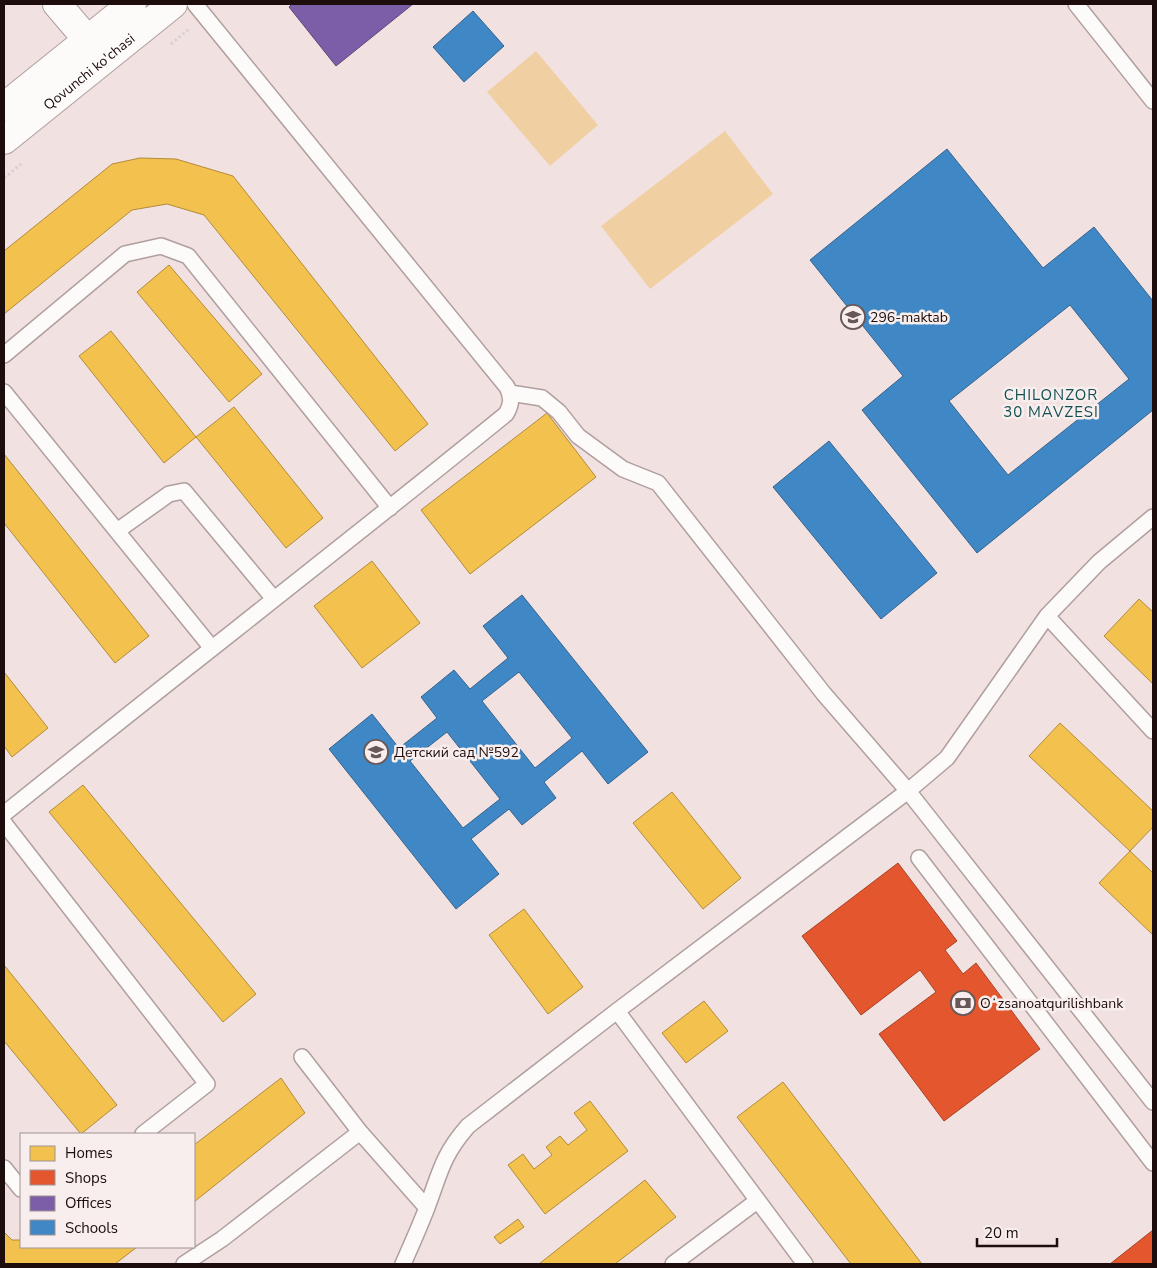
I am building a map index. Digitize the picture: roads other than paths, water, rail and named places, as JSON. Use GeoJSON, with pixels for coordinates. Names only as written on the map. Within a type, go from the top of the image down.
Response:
{"type":"FeatureCollection","features":[{"type":"Feature","properties":{"kind":"street"},"geometry":{"type":"LineString","coordinates":[[57,4],[96,50]]}},
{"type":"Feature","properties":{"kind":"street","name":"Qovunchi ko'chasi"},"geometry":{"type":"LineString","coordinates":[[4,140],[96,50],[132,4]]}},
{"type":"Feature","properties":{"kind":"street","name":"Qovunchi ko'chasi"},"geometry":{"type":"LineString","coordinates":[[4,107],[173,4]]}},
{"type":"Feature","properties":{"kind":"lane"},"geometry":{"type":"LineString","coordinates":[[4,814],[506,414],[511,400],[510,393],[195,4]]}},
{"type":"Feature","properties":{"kind":"lane"},"geometry":{"type":"LineString","coordinates":[[1076,4],[1153,101]]}},
{"type":"Feature","properties":{"kind":"lane"},"geometry":{"type":"LineString","coordinates":[[4,355],[125,254],[161,246],[188,256],[390,508]]}},
{"type":"Feature","properties":{"kind":"lane"},"geometry":{"type":"LineString","coordinates":[[4,392],[211,648]]}},
{"type":"Feature","properties":{"kind":"lane"},"geometry":{"type":"LineString","coordinates":[[510,393],[542,398],[559,412],[578,436],[623,470],[658,483],[824,694],[908,791],[1153,1102]]}},
{"type":"Feature","properties":{"kind":"lane"},"geometry":{"type":"LineString","coordinates":[[117,531],[160,499],[169,494],[184,491],[274,599]]}},
{"type":"Feature","properties":{"kind":"lane"},"geometry":{"type":"LineString","coordinates":[[403,1264],[427,1208],[440,1167],[452,1144],[468,1126],[616,1011],[908,791],[947,758],[1047,616],[1099,562],[1153,516]]}},
{"type":"Feature","properties":{"kind":"lane"},"geometry":{"type":"LineString","coordinates":[[1047,616],[1153,731]]}},
{"type":"Feature","properties":{"kind":"lane"},"geometry":{"type":"LineString","coordinates":[[4,823],[207,1084],[144,1133]]}},
{"type":"Feature","properties":{"kind":"lane"},"geometry":{"type":"LineString","coordinates":[[919,858],[1153,1163]]}},
{"type":"Feature","properties":{"kind":"lane"},"geometry":{"type":"LineString","coordinates":[[616,1011],[805,1264]]}},
{"type":"Feature","properties":{"kind":"lane"},"geometry":{"type":"LineString","coordinates":[[302,1057],[360,1132],[427,1208]]}},
{"type":"Feature","properties":{"kind":"lane"},"geometry":{"type":"LineString","coordinates":[[184,1264],[222,1239],[360,1132]]}},
{"type":"Feature","properties":{"kind":"lane"},"geometry":{"type":"LineString","coordinates":[[4,1168],[20,1188]]}},
{"type":"Feature","properties":{"kind":"lane"},"geometry":{"type":"LineString","coordinates":[[673,1264],[757,1201]]}},
{"type":"Feature","properties":{"kind":"place","name":"296-maktab"},"geometry":{"type":"Point","coordinates":[853,317]}},
{"type":"Feature","properties":{"kind":"place","name":"Детcкий сад №592"},"geometry":{"type":"Point","coordinates":[376,752]}},
{"type":"Feature","properties":{"kind":"place","name":"Oʻzsanoatqurilishbank"},"geometry":{"type":"Point","coordinates":[963,1003]}},
{"type":"Feature","properties":{"kind":"district","name":"CHILONZOR 30 MAVZESI"},"geometry":{"type":"Point","coordinates":[1051,404]}}]}
